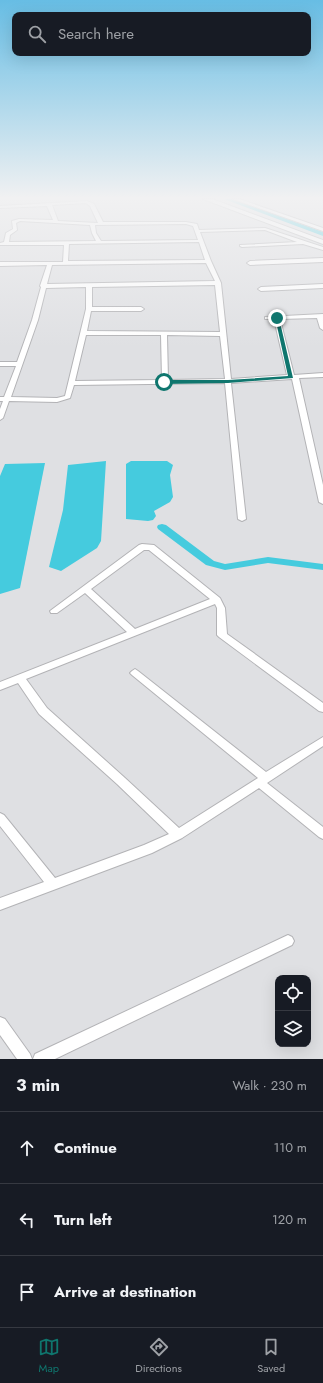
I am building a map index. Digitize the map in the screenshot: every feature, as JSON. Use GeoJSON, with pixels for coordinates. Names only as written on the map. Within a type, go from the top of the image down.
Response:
{"type":"FeatureCollection","features":[{"type":"Feature","properties":{"kind":"street"},"geometry":{"type":"LineString","coordinates":[[65,263],[66,248]]}},
{"type":"Feature","properties":{"kind":"street"},"geometry":{"type":"LineString","coordinates":[[204,248],[218,283],[242,519]]}},
{"type":"Feature","properties":{"kind":"street"},"geometry":{"type":"LineString","coordinates":[[250,263],[323,260]]}},
{"type":"Feature","properties":{"kind":"street"},"geometry":{"type":"LineString","coordinates":[[0,264],[208,261]]}},
{"type":"Feature","properties":{"kind":"street"},"geometry":{"type":"LineString","coordinates":[[0,418],[3,400],[19,364],[35,320],[50,264]]}},
{"type":"Feature","properties":{"kind":"street"},"geometry":{"type":"LineString","coordinates":[[43,286],[218,283]]}},
{"type":"Feature","properties":{"kind":"street"},"geometry":{"type":"LineString","coordinates":[[3,400],[61,400],[68,397],[89,309],[89,286]]}},
{"type":"Feature","properties":{"kind":"street"},"geometry":{"type":"LineString","coordinates":[[261,289],[323,286]]}},
{"type":"Feature","properties":{"kind":"street"},"geometry":{"type":"LineString","coordinates":[[89,309],[141,309]]}},
{"type":"Feature","properties":{"kind":"street"},"geometry":{"type":"LineString","coordinates":[[267,318],[321,316],[323,328]]}},
{"type":"Feature","properties":{"kind":"street"},"geometry":{"type":"LineString","coordinates":[[277,318],[293,377],[323,502]]}},
{"type":"Feature","properties":{"kind":"street"},"geometry":{"type":"LineString","coordinates":[[83,333],[223,334]]}},
{"type":"Feature","properties":{"kind":"street"},"geometry":{"type":"LineString","coordinates":[[164,334],[164,382]]}},
{"type":"Feature","properties":{"kind":"street"},"geometry":{"type":"LineString","coordinates":[[0,364],[19,364]]}},
{"type":"Feature","properties":{"kind":"street"},"geometry":{"type":"LineString","coordinates":[[72,383],[228,381],[323,376]]}},
{"type":"Feature","properties":{"kind":"street"},"geometry":{"type":"LineString","coordinates":[[54,611],[142,547],[151,547],[217,600],[221,608],[222,635],[323,708]]}},
{"type":"Feature","properties":{"kind":"street"},"geometry":{"type":"LineString","coordinates":[[86,589],[134,633]]}},
{"type":"Feature","properties":{"kind":"street"},"geometry":{"type":"LineString","coordinates":[[0,686],[217,600]]}},
{"type":"Feature","properties":{"kind":"street"},"geometry":{"type":"LineString","coordinates":[[135,673],[263,780],[323,834]]}},
{"type":"Feature","properties":{"kind":"street"},"geometry":{"type":"LineString","coordinates":[[20,678],[43,711],[121,781],[178,835]]}},
{"type":"Feature","properties":{"kind":"street"},"geometry":{"type":"LineString","coordinates":[[0,904],[148,849],[178,835],[323,741]]}},
{"type":"Feature","properties":{"kind":"street"},"geometry":{"type":"LineString","coordinates":[[0,818],[53,885]]}},
{"type":"Feature","properties":{"kind":"street"},"geometry":{"type":"LineString","coordinates":[[40,1059],[288,941]]}},
{"type":"Feature","properties":{"kind":"street"},"geometry":{"type":"LineString","coordinates":[[0,1024],[25,1059]]}},
{"type":"Feature","properties":{"kind":"water"},"geometry":{"type":"Polygon","coordinates":[[[106,461],[101,541],[97,548],[61,571],[49,567],[63,510],[68,465],[106,461]]]}},
{"type":"Feature","properties":{"kind":"water"},"geometry":{"type":"Polygon","coordinates":[[[131,461],[167,461],[173,465],[170,475],[173,497],[170,502],[154,511],[156,516],[153,520],[126,519],[126,464],[131,461]]]}},
{"type":"Feature","properties":{"kind":"water"},"geometry":{"type":"Polygon","coordinates":[[[45,463],[20,588],[0,594],[0,476],[5,464],[45,463]]]}},
{"type":"Feature","properties":{"kind":"waterway"},"geometry":{"type":"LineString","coordinates":[[162,527],[210,563],[225,567],[268,560],[323,567]]}},
{"type":"Feature","properties":{"kind":"route"},"geometry":{"type":"LineString","coordinates":[[164,382],[228,381],[291,377],[277,318]]}}]}
